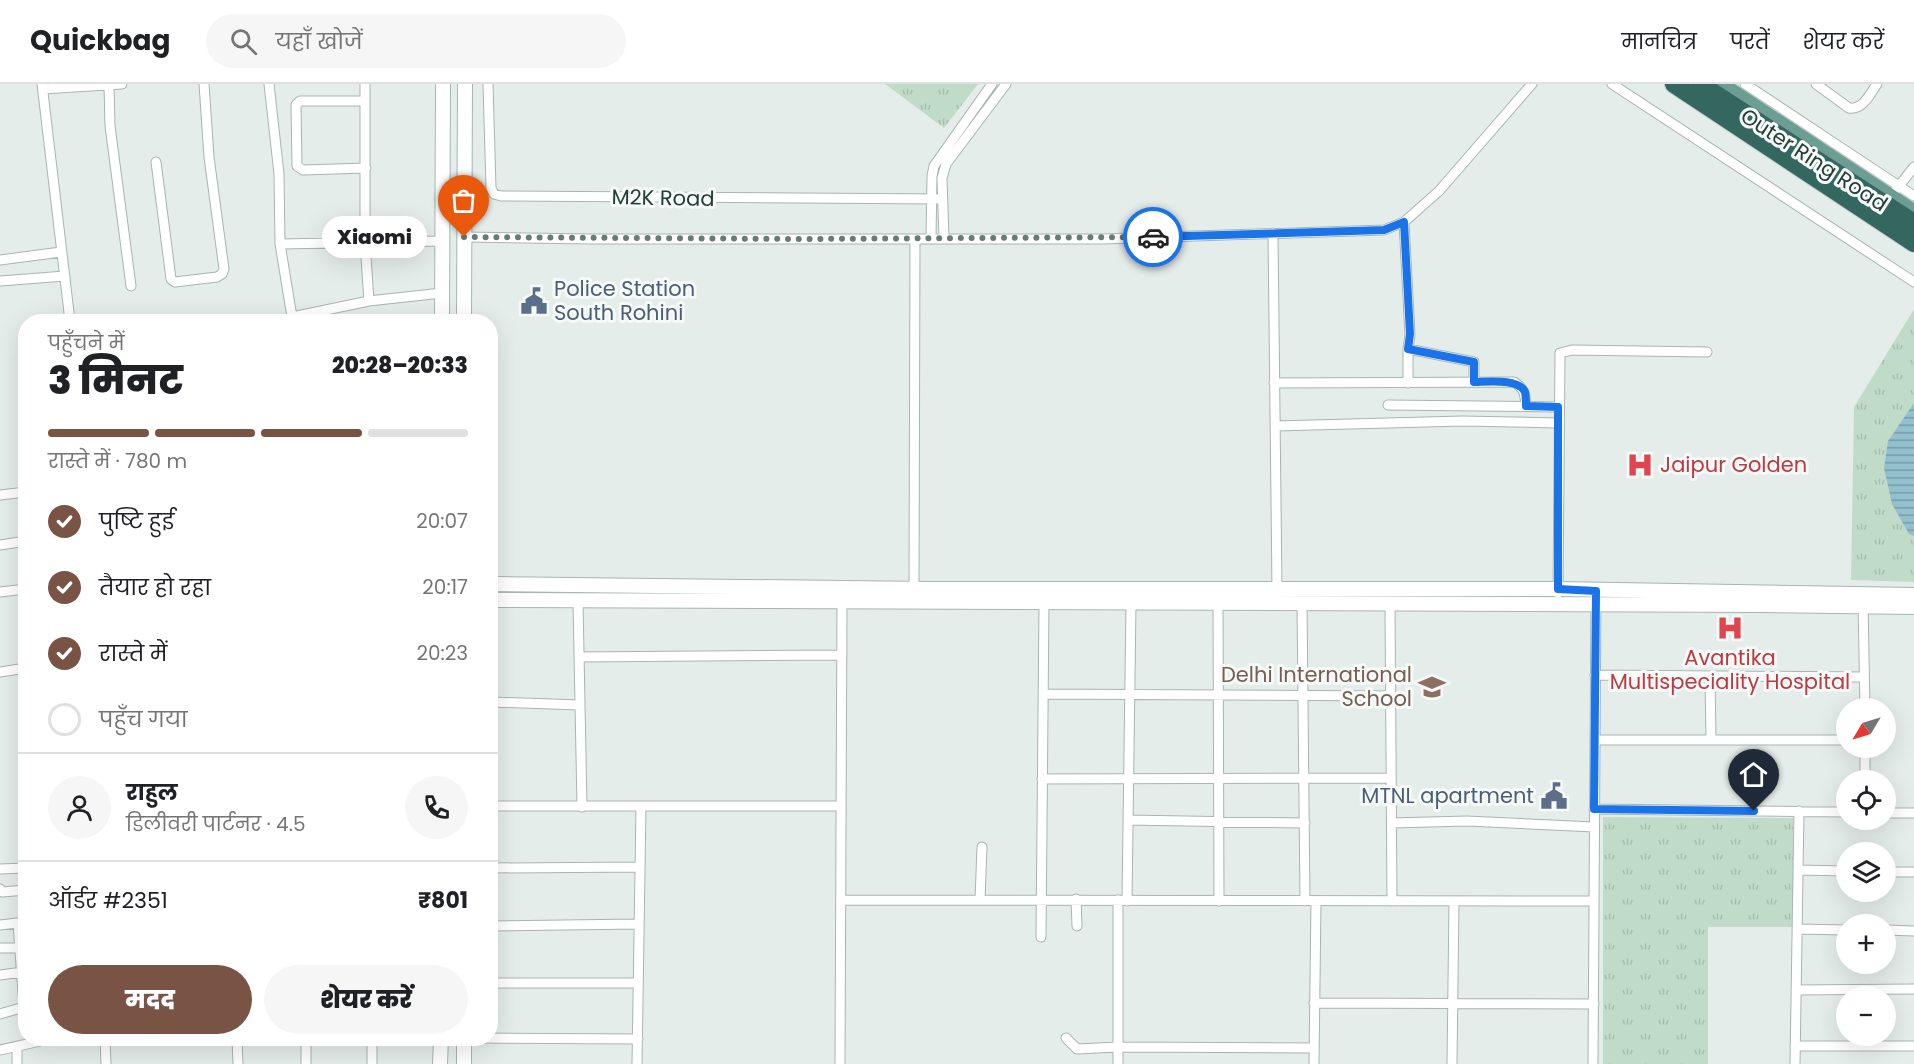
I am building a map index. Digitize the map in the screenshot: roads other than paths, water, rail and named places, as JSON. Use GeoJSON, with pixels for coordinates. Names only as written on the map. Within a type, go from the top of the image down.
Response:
{"type":"FeatureCollection","features":[{"type":"Feature","properties":{"kind":"highway"},"geometry":{"type":"LineString","coordinates":[[1674,84],[1914,243]]}},
{"type":"Feature","properties":{"kind":"highway"},"geometry":{"type":"LineString","coordinates":[[1700,84],[1914,223]]}},
{"type":"Feature","properties":{"kind":"main road","name":"Outer Ring Road"},"geometry":{"type":"LineString","coordinates":[[1661,84],[1914,250]]}},
{"type":"Feature","properties":{"kind":"main road","name":"Outer Ring Road"},"geometry":{"type":"LineString","coordinates":[[1721,84],[1895,192],[1914,212]]}},
{"type":"Feature","properties":{"kind":"street"},"geometry":{"type":"LineString","coordinates":[[69,314],[42,87],[122,84]]}},
{"type":"Feature","properties":{"kind":"street"},"geometry":{"type":"LineString","coordinates":[[156,162],[171,279],[175,282],[217,277],[224,269],[209,157],[204,84]]}},
{"type":"Feature","properties":{"kind":"street"},"geometry":{"type":"LineString","coordinates":[[269,84],[279,174],[280,244],[289,314]]}},
{"type":"Feature","properties":{"kind":"street"},"geometry":{"type":"LineString","coordinates":[[365,84],[365,243],[369,300]]}},
{"type":"Feature","properties":{"kind":"street"},"geometry":{"type":"LineString","coordinates":[[442,314],[443,84]]}},
{"type":"Feature","properties":{"kind":"street"},"geometry":{"type":"LineString","coordinates":[[464,314],[465,84]]}},
{"type":"Feature","properties":{"kind":"street","name":"M2K Road"},"geometry":{"type":"LineString","coordinates":[[488,84],[491,188],[494,194],[501,196],[937,199]]}},
{"type":"Feature","properties":{"kind":"street"},"geometry":{"type":"LineString","coordinates":[[944,239],[932,176],[938,159],[992,84]]}},
{"type":"Feature","properties":{"kind":"street"},"geometry":{"type":"LineString","coordinates":[[931,239],[937,199],[946,164],[1006,84]]}},
{"type":"Feature","properties":{"kind":"street"},"geometry":{"type":"LineString","coordinates":[[464,237],[1102,239],[1384,230],[1404,222],[1439,191],[1532,84]]}},
{"type":"Feature","properties":{"kind":"street"},"geometry":{"type":"LineString","coordinates":[[1612,84],[1914,282]]}},
{"type":"Feature","properties":{"kind":"street"},"geometry":{"type":"LineString","coordinates":[[1744,84],[1895,192],[1914,196]]}},
{"type":"Feature","properties":{"kind":"street"},"geometry":{"type":"LineString","coordinates":[[1816,84],[1849,108],[1854,109],[1860,106],[1877,84]]}},
{"type":"Feature","properties":{"kind":"street"},"geometry":{"type":"LineString","coordinates":[[109,85],[110,126],[131,286]]}},
{"type":"Feature","properties":{"kind":"street"},"geometry":{"type":"LineString","coordinates":[[365,101],[300,101],[296,105],[297,166],[303,170],[366,168]]}},
{"type":"Feature","properties":{"kind":"street"},"geometry":{"type":"LineString","coordinates":[[1895,192],[1914,167]]}},
{"type":"Feature","properties":{"kind":"street"},"geometry":{"type":"LineString","coordinates":[[1404,222],[1410,334],[1407,382]]}},
{"type":"Feature","properties":{"kind":"street"},"geometry":{"type":"LineString","coordinates":[[1273,233],[1277,590]]}},
{"type":"Feature","properties":{"kind":"street"},"geometry":{"type":"LineString","coordinates":[[914,589],[915,239]]}},
{"type":"Feature","properties":{"kind":"street"},"geometry":{"type":"LineString","coordinates":[[280,244],[442,241]]}},
{"type":"Feature","properties":{"kind":"street"},"geometry":{"type":"LineString","coordinates":[[0,260],[61,252]]}},
{"type":"Feature","properties":{"kind":"street"},"geometry":{"type":"LineString","coordinates":[[0,281],[65,276]]}},
{"type":"Feature","properties":{"kind":"street"},"geometry":{"type":"LineString","coordinates":[[310,314],[369,300],[442,293]]}},
{"type":"Feature","properties":{"kind":"street"},"geometry":{"type":"LineString","coordinates":[[326,310],[327,314]]}},
{"type":"Feature","properties":{"kind":"street"},"geometry":{"type":"LineString","coordinates":[[1408,349],[1474,362],[1474,382]]}},
{"type":"Feature","properties":{"kind":"street"},"geometry":{"type":"LineString","coordinates":[[1558,604],[1559,356],[1563,351],[1707,352]]}},
{"type":"Feature","properties":{"kind":"street"},"geometry":{"type":"LineString","coordinates":[[1274,383],[1514,382],[1525,392],[1526,406]]}},
{"type":"Feature","properties":{"kind":"street"},"geometry":{"type":"LineString","coordinates":[[1388,405],[1558,407]]}},
{"type":"Feature","properties":{"kind":"street"},"geometry":{"type":"LineString","coordinates":[[1275,426],[1463,421],[1558,423]]}},
{"type":"Feature","properties":{"kind":"street"},"geometry":{"type":"LineString","coordinates":[[0,495],[18,493]]}},
{"type":"Feature","properties":{"kind":"street"},"geometry":{"type":"LineString","coordinates":[[0,545],[18,542]]}},
{"type":"Feature","properties":{"kind":"street"},"geometry":{"type":"LineString","coordinates":[[498,584],[1044,603],[1131,604],[1277,590],[1558,589],[1596,598]]}},
{"type":"Feature","properties":{"kind":"street"},"geometry":{"type":"LineString","coordinates":[[498,600],[578,601],[842,595],[914,589],[1218,596],[1302,603],[1558,604],[1596,598],[1863,600],[1914,595]]}},
{"type":"Feature","properties":{"kind":"street"},"geometry":{"type":"LineString","coordinates":[[0,592],[18,590]]}},
{"type":"Feature","properties":{"kind":"street"},"geometry":{"type":"LineString","coordinates":[[840,1064],[842,595]]}},
{"type":"Feature","properties":{"kind":"street"},"geometry":{"type":"LineString","coordinates":[[1218,596],[1219,901]]}},
{"type":"Feature","properties":{"kind":"street"},"geometry":{"type":"LineString","coordinates":[[1593,1064],[1596,598]]}},
{"type":"Feature","properties":{"kind":"street"},"geometry":{"type":"LineString","coordinates":[[1863,600],[1914,607]]}},
{"type":"Feature","properties":{"kind":"street"},"geometry":{"type":"LineString","coordinates":[[1863,600],[1865,698]]}},
{"type":"Feature","properties":{"kind":"street"},"geometry":{"type":"LineString","coordinates":[[578,601],[582,807]]}},
{"type":"Feature","properties":{"kind":"street"},"geometry":{"type":"LineString","coordinates":[[1041,937],[1044,603]]}},
{"type":"Feature","properties":{"kind":"street"},"geometry":{"type":"LineString","coordinates":[[1302,603],[1305,823],[1314,1003],[1314,1064]]}},
{"type":"Feature","properties":{"kind":"street"},"geometry":{"type":"LineString","coordinates":[[1390,603],[1392,901]]}},
{"type":"Feature","properties":{"kind":"street"},"geometry":{"type":"LineString","coordinates":[[1118,1064],[1128,820],[1131,604]]}},
{"type":"Feature","properties":{"kind":"street"},"geometry":{"type":"LineString","coordinates":[[579,657],[842,655]]}},
{"type":"Feature","properties":{"kind":"street"},"geometry":{"type":"LineString","coordinates":[[0,672],[18,669]]}},
{"type":"Feature","properties":{"kind":"street"},"geometry":{"type":"LineString","coordinates":[[1595,675],[1864,677]]}},
{"type":"Feature","properties":{"kind":"street"},"geometry":{"type":"LineString","coordinates":[[1710,676],[1711,740]]}},
{"type":"Feature","properties":{"kind":"street"},"geometry":{"type":"LineString","coordinates":[[1043,694],[1391,696]]}},
{"type":"Feature","properties":{"kind":"street"},"geometry":{"type":"LineString","coordinates":[[498,702],[580,705]]}},
{"type":"Feature","properties":{"kind":"street"},"geometry":{"type":"LineString","coordinates":[[1595,740],[1836,740]]}},
{"type":"Feature","properties":{"kind":"street"},"geometry":{"type":"LineString","coordinates":[[1042,779],[1391,778]]}},
{"type":"Feature","properties":{"kind":"street"},"geometry":{"type":"LineString","coordinates":[[498,806],[841,806]]}},
{"type":"Feature","properties":{"kind":"street"},"geometry":{"type":"LineString","coordinates":[[637,1064],[641,806]]}},
{"type":"Feature","properties":{"kind":"street"},"geometry":{"type":"LineString","coordinates":[[1594,809],[1836,812]]}},
{"type":"Feature","properties":{"kind":"street"},"geometry":{"type":"LineString","coordinates":[[1795,1064],[1799,812]]}},
{"type":"Feature","properties":{"kind":"street"},"geometry":{"type":"LineString","coordinates":[[1896,813],[1914,813]]}},
{"type":"Feature","properties":{"kind":"street"},"geometry":{"type":"LineString","coordinates":[[1128,820],[1305,823]]}},
{"type":"Feature","properties":{"kind":"street"},"geometry":{"type":"LineString","coordinates":[[1392,823],[1467,821],[1594,827]]}},
{"type":"Feature","properties":{"kind":"street"},"geometry":{"type":"LineString","coordinates":[[980,900],[982,847]]}},
{"type":"Feature","properties":{"kind":"street"},"geometry":{"type":"LineString","coordinates":[[498,868],[640,867]]}},
{"type":"Feature","properties":{"kind":"street"},"geometry":{"type":"LineString","coordinates":[[0,869],[18,868]]}},
{"type":"Feature","properties":{"kind":"street"},"geometry":{"type":"LineString","coordinates":[[1798,870],[1836,871]]}},
{"type":"Feature","properties":{"kind":"street"},"geometry":{"type":"LineString","coordinates":[[1896,872],[1914,872]]}},
{"type":"Feature","properties":{"kind":"street"},"geometry":{"type":"LineString","coordinates":[[0,889],[2,892],[18,891]]}},
{"type":"Feature","properties":{"kind":"street"},"geometry":{"type":"LineString","coordinates":[[1076,899],[1077,926]]}},
{"type":"Feature","properties":{"kind":"street"},"geometry":{"type":"LineString","coordinates":[[841,900],[1594,901]]}},
{"type":"Feature","properties":{"kind":"street"},"geometry":{"type":"LineString","coordinates":[[1452,1064],[1454,901]]}},
{"type":"Feature","properties":{"kind":"street"},"geometry":{"type":"LineString","coordinates":[[0,925],[18,923]]}},
{"type":"Feature","properties":{"kind":"street"},"geometry":{"type":"LineString","coordinates":[[498,926],[639,924]]}},
{"type":"Feature","properties":{"kind":"street"},"geometry":{"type":"LineString","coordinates":[[1797,929],[1836,930]]}},
{"type":"Feature","properties":{"kind":"street"},"geometry":{"type":"LineString","coordinates":[[1896,930],[1914,931]]}},
{"type":"Feature","properties":{"kind":"street"},"geometry":{"type":"LineString","coordinates":[[0,948],[18,948]]}},
{"type":"Feature","properties":{"kind":"street"},"geometry":{"type":"LineString","coordinates":[[0,975],[18,973]]}},
{"type":"Feature","properties":{"kind":"street"},"geometry":{"type":"LineString","coordinates":[[498,983],[638,983]]}},
{"type":"Feature","properties":{"kind":"street"},"geometry":{"type":"LineString","coordinates":[[1796,990],[1914,989]]}},
{"type":"Feature","properties":{"kind":"street"},"geometry":{"type":"LineString","coordinates":[[1314,1003],[1594,1004]]}},
{"type":"Feature","properties":{"kind":"street"},"geometry":{"type":"LineString","coordinates":[[0,1014],[18,1009]]}},
{"type":"Feature","properties":{"kind":"street"},"geometry":{"type":"LineString","coordinates":[[498,1038],[638,1039]]}},
{"type":"Feature","properties":{"kind":"street"},"geometry":{"type":"LineString","coordinates":[[1066,1038],[1077,1049],[1118,1047],[1314,1048]]}},
{"type":"Feature","properties":{"kind":"street"},"geometry":{"type":"LineString","coordinates":[[0,1050],[21,1046]]}},
{"type":"Feature","properties":{"kind":"street"},"geometry":{"type":"LineString","coordinates":[[105,1046],[106,1064]]}},
{"type":"Feature","properties":{"kind":"street"},"geometry":{"type":"LineString","coordinates":[[237,1046],[238,1064]]}},
{"type":"Feature","properties":{"kind":"street"},"geometry":{"type":"LineString","coordinates":[[306,1046],[306,1064]]}},
{"type":"Feature","properties":{"kind":"street"},"geometry":{"type":"LineString","coordinates":[[372,1046],[372,1064]]}},
{"type":"Feature","properties":{"kind":"street"},"geometry":{"type":"LineString","coordinates":[[440,1064],[441,1046]]}},
{"type":"Feature","properties":{"kind":"street"},"geometry":{"type":"LineString","coordinates":[[464,1046],[464,1064]]}},
{"type":"Feature","properties":{"kind":"street"},"geometry":{"type":"LineString","coordinates":[[1795,1046],[1914,1046]]}},
{"type":"Feature","properties":{"kind":"street"},"geometry":{"type":"LineString","coordinates":[[17,1047],[17,1064]]}},
{"type":"Feature","properties":{"kind":"water"},"geometry":{"type":"Polygon","coordinates":[[[1914,403],[1914,536],[1909,534],[1892,504],[1884,468],[1888,441],[1914,403]]]}},
{"type":"Feature","properties":{"kind":"place","name":"Xiaomi"},"geometry":{"type":"Point","coordinates":[464,237]}},
{"type":"Feature","properties":{"kind":"place","name":"Police Station South Rohini"},"geometry":{"type":"Point","coordinates":[534,301]}},
{"type":"Feature","properties":{"kind":"place","name":"Jaipur Golden"},"geometry":{"type":"Point","coordinates":[1640,465]}},
{"type":"Feature","properties":{"kind":"place","name":"Avantika Multispeciality Hospital"},"geometry":{"type":"Point","coordinates":[1730,628]}},
{"type":"Feature","properties":{"kind":"place","name":"Delhi International School"},"geometry":{"type":"Point","coordinates":[1432,687]}},
{"type":"Feature","properties":{"kind":"place","name":"MTNL apartment"},"geometry":{"type":"Point","coordinates":[1554,796]}}]}
